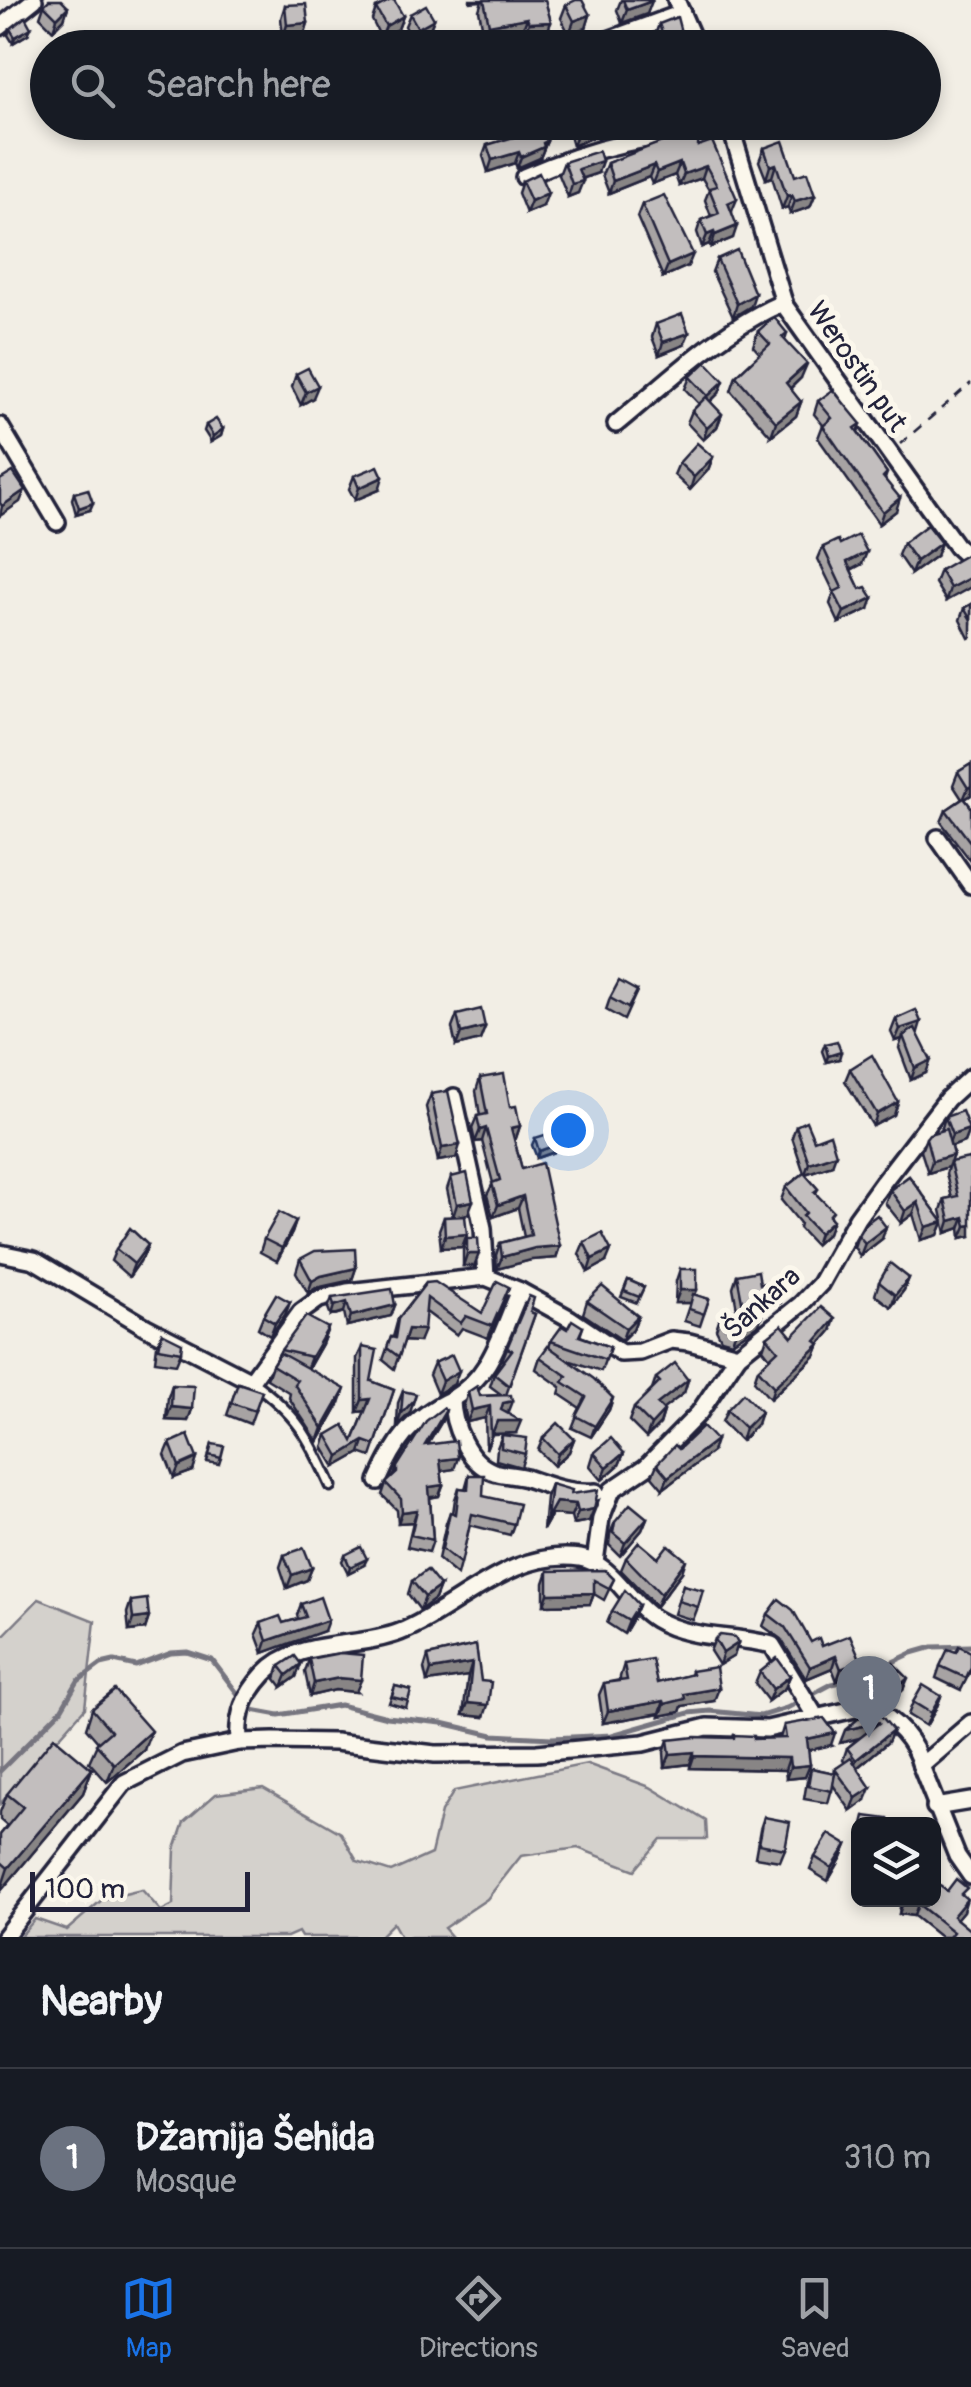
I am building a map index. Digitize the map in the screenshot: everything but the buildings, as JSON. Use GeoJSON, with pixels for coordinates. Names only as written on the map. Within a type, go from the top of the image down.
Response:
{"type":"FeatureCollection","features":[{"type":"Feature","properties":{"kind":"street"},"geometry":{"type":"LineString","coordinates":[[0,27],[34,0]]}},
{"type":"Feature","properties":{"kind":"street"},"geometry":{"type":"LineString","coordinates":[[627,30],[679,6],[689,30]]}},
{"type":"Feature","properties":{"kind":"street"},"geometry":{"type":"LineString","coordinates":[[524,177],[573,155],[627,140]]}},
{"type":"Feature","properties":{"kind":"street","name":"Werostin put"},"geometry":{"type":"LineString","coordinates":[[734,140],[784,302],[889,453],[958,548],[971,560]]}},
{"type":"Feature","properties":{"kind":"street"},"geometry":{"type":"LineString","coordinates":[[616,424],[724,333],[784,302]]}},
{"type":"Feature","properties":{"kind":"street"},"geometry":{"type":"LineString","coordinates":[[0,426],[57,522]]}},
{"type":"Feature","properties":{"kind":"street"},"geometry":{"type":"LineString","coordinates":[[938,838],[971,885]]}},
{"type":"Feature","properties":{"kind":"street","name":"Šankara"},"geometry":{"type":"LineString","coordinates":[[612,1490],[646,1467],[699,1413],[738,1355],[802,1304],[820,1284],[857,1218],[883,1182],[948,1099],[971,1077]]}},
{"type":"Feature","properties":{"kind":"street"},"geometry":{"type":"LineString","coordinates":[[454,1098],[483,1228],[486,1278]]}},
{"type":"Feature","properties":{"kind":"street"},"geometry":{"type":"LineString","coordinates":[[0,1254],[34,1260],[146,1327],[250,1381],[301,1312],[319,1298],[486,1278],[520,1291],[569,1318],[622,1354],[640,1352],[671,1340],[738,1355]]}},
{"type":"Feature","properties":{"kind":"street"},"geometry":{"type":"LineString","coordinates":[[378,1482],[398,1439],[436,1407],[472,1387],[489,1364],[520,1291]]}},
{"type":"Feature","properties":{"kind":"street"},"geometry":{"type":"LineString","coordinates":[[452,1399],[452,1420],[483,1466],[563,1490],[612,1490],[601,1518],[595,1562]]}},
{"type":"Feature","properties":{"kind":"street"},"geometry":{"type":"LineString","coordinates":[[240,1742],[239,1710],[265,1672],[295,1654],[398,1632],[492,1579],[560,1557],[595,1562],[652,1618],[683,1632],[745,1638],[772,1646],[817,1719]]}},
{"type":"Feature","properties":{"kind":"street"},"geometry":{"type":"LineString","coordinates":[[4,1937],[124,1782],[182,1754],[240,1742],[336,1742],[435,1754],[537,1753],[643,1743],[707,1727],[767,1729],[868,1706],[900,1728],[914,1747],[957,1856],[971,1876]]}},
{"type":"Feature","properties":{"kind":"street"},"geometry":{"type":"LineString","coordinates":[[920,1766],[971,1723]]}},
{"type":"Feature","properties":{"kind":"street"},"geometry":{"type":"LineString","coordinates":[[935,1806],[971,1802]]}},
{"type":"Feature","properties":{"kind":"lane"},"geometry":{"type":"LineString","coordinates":[[250,1381],[296,1418],[331,1486]]}},
{"type":"Feature","properties":{"kind":"path"},"geometry":{"type":"LineString","coordinates":[[889,453],[971,383]]}},
{"type":"Feature","properties":{"kind":"shaded area"},"geometry":{"type":"Polygon","coordinates":[[[39,1599],[95,1621],[85,1708],[0,1804],[0,1639],[39,1599]]]}},
{"type":"Feature","properties":{"kind":"shaded area"},"geometry":{"type":"Polygon","coordinates":[[[587,1764],[650,1787],[706,1821],[707,1839],[661,1839],[635,1870],[578,1848],[521,1856],[487,1899],[444,1928],[452,1937],[401,1937],[393,1923],[379,1937],[301,1937],[298,1932],[287,1937],[20,1937],[35,1919],[67,1930],[103,1899],[142,1890],[161,1911],[173,1905],[175,1849],[184,1822],[216,1794],[263,1788],[341,1833],[357,1861],[391,1872],[431,1854],[441,1812],[454,1791],[587,1764]]]}},
{"type":"Feature","properties":{"kind":"waterway"},"geometry":{"type":"LineString","coordinates":[[249,1706],[279,1715],[340,1705],[493,1735],[612,1735],[689,1713],[761,1716],[912,1653],[933,1647],[971,1646]]}},
{"type":"Feature","properties":{"kind":"waterway"},"geometry":{"type":"LineString","coordinates":[[0,1771],[61,1710],[78,1681],[101,1664],[114,1661],[136,1666],[171,1653],[187,1652],[212,1660],[241,1698]]}},
{"type":"Feature","properties":{"kind":"place","name":"Džamija Šehida"},"geometry":{"type":"Point","coordinates":[869,1738]}}]}
